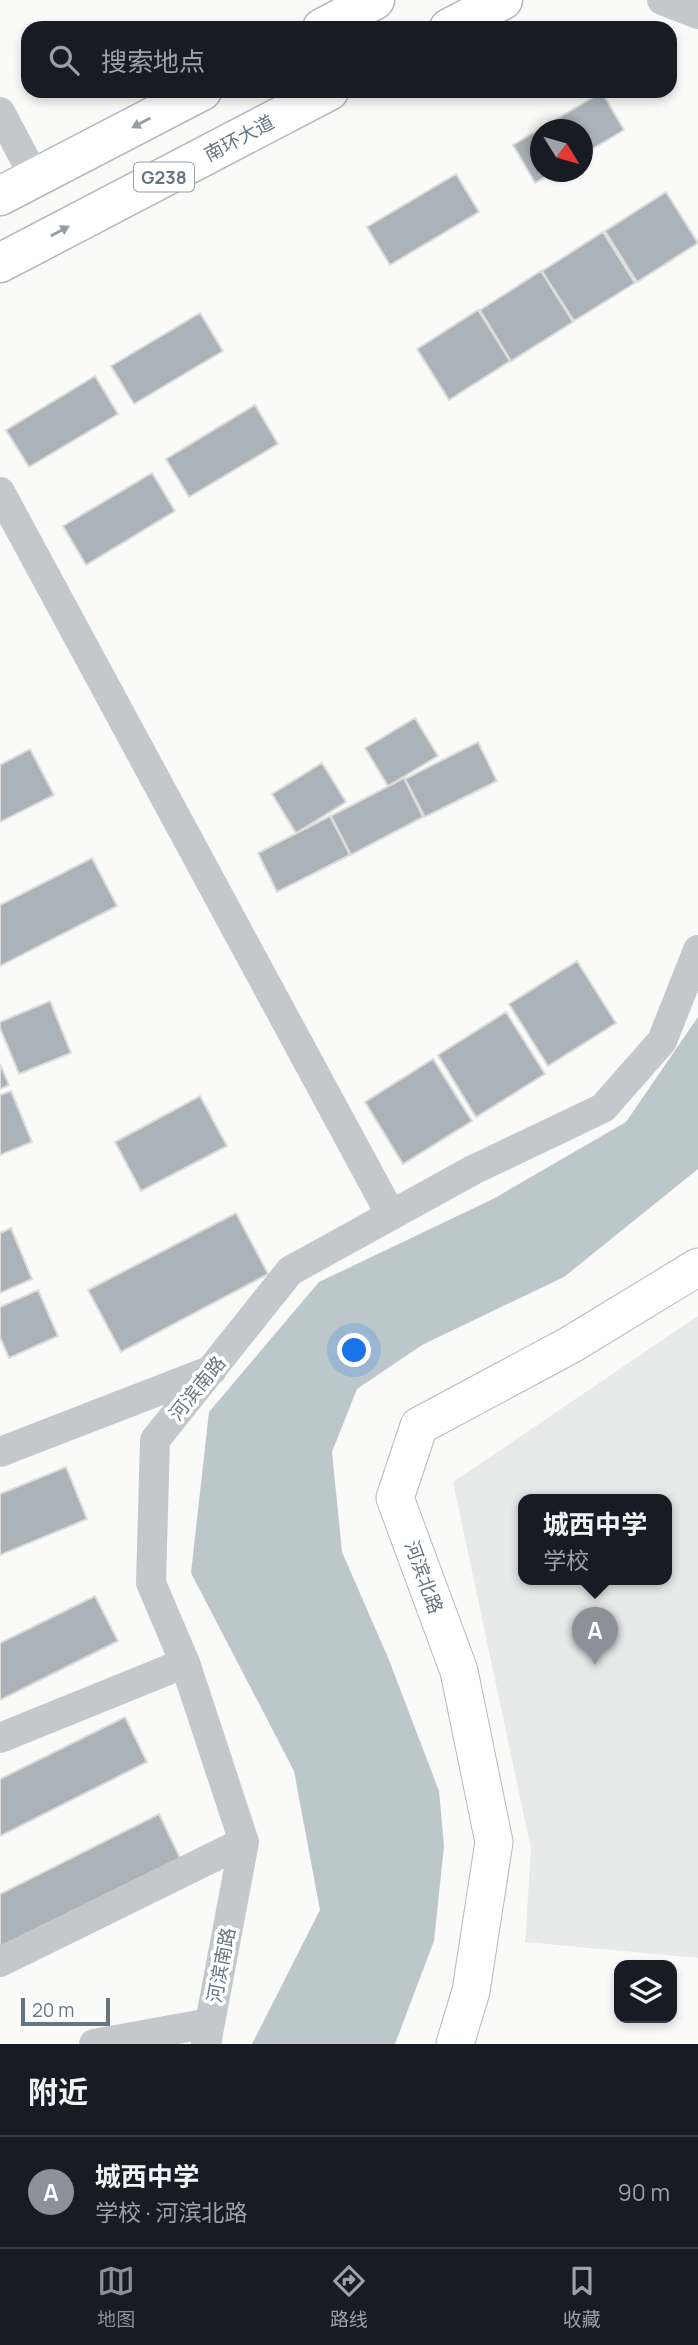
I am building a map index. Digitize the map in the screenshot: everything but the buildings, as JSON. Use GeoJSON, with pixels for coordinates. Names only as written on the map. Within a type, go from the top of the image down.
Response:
{"type":"FeatureCollection","features":[{"type":"Feature","properties":{"kind":"highway"},"geometry":{"type":"LineString","coordinates":[[336,21],[376,0]]}},
{"type":"Feature","properties":{"kind":"highway"},"geometry":{"type":"LineString","coordinates":[[462,21],[503,0]]}},
{"type":"Feature","properties":{"kind":"highway"},"geometry":{"type":"LineString","coordinates":[[0,197],[189,98]]}},
{"type":"Feature","properties":{"kind":"highway","name":"南环大道"},"geometry":{"type":"LineString","coordinates":[[0,263],[316,98]]}},
{"type":"Feature","properties":{"kind":"main road","name":"河滨北路"},"geometry":{"type":"LineString","coordinates":[[455,2044],[471,1990],[494,1842],[459,1671],[395,1498],[419,1426],[570,1345],[698,1267]]}},
{"type":"Feature","properties":{"kind":"street"},"geometry":{"type":"LineString","coordinates":[[662,0],[698,14]]}},
{"type":"Feature","properties":{"kind":"street"},"geometry":{"type":"LineString","coordinates":[[0,112],[35,178]]}},
{"type":"Feature","properties":{"kind":"street"},"geometry":{"type":"LineString","coordinates":[[0,492],[391,1215]]}},
{"type":"Feature","properties":{"kind":"street","name":"河滨南路"},"geometry":{"type":"LineString","coordinates":[[208,2034],[244,1842],[185,1663],[152,1583],[155,1440],[290,1271],[473,1170],[603,1108],[662,1041],[698,950]]}},
{"type":"Feature","properties":{"kind":"street"},"geometry":{"type":"LineString","coordinates":[[0,1452],[212,1370]]}},
{"type":"Feature","properties":{"kind":"street"},"geometry":{"type":"LineString","coordinates":[[0,1738],[185,1663]]}},
{"type":"Feature","properties":{"kind":"street"},"geometry":{"type":"LineString","coordinates":[[0,1962],[244,1842]]}},
{"type":"Feature","properties":{"kind":"street"},"geometry":{"type":"LineString","coordinates":[[93,2044],[208,2034]]}},
{"type":"Feature","properties":{"kind":"shaded area"},"geometry":{"type":"Polygon","coordinates":[[[698,1017],[698,1169],[564,1277],[422,1345],[357,1389],[332,1452],[342,1552],[389,1660],[439,1791],[444,1846],[434,1941],[395,2044],[252,2044],[320,1910],[294,1771],[191,1573],[209,1412],[319,1282],[493,1199],[626,1122],[698,1017]]]}},
{"type":"Feature","properties":{"kind":"shaded area"},"geometry":{"type":"Polygon","coordinates":[[[698,1316],[698,1958],[525,1942],[531,1849],[453,1482],[698,1316]]]}},
{"type":"Feature","properties":{"kind":"place","name":"城西中学"},"geometry":{"type":"Point","coordinates":[595,1665]}}]}
